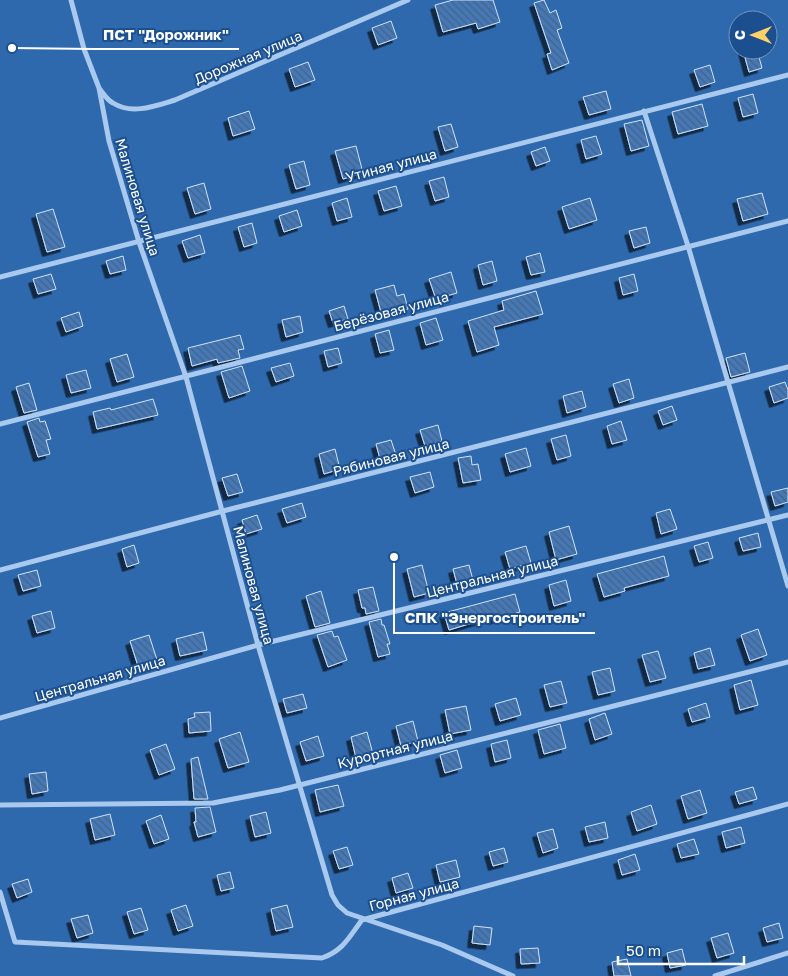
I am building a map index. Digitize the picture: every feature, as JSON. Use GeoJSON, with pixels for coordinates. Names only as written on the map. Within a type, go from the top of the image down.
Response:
{"type":"FeatureCollection","features":[{"type":"Feature","properties":{"kind":"street","name":"Малиновая улица"},"geometry":{"type":"LineString","coordinates":[[71,0],[84,49],[99,88],[109,141],[139,242],[186,377],[258,645],[332,895],[338,905],[347,913],[362,920],[442,945],[513,976]]}},
{"type":"Feature","properties":{"kind":"street","name":"Дорожная улица"},"geometry":{"type":"LineString","coordinates":[[99,88],[112,102],[124,108],[139,109],[175,100],[408,0]]}},
{"type":"Feature","properties":{"kind":"street","name":"Утиная улица"},"geometry":{"type":"LineString","coordinates":[[0,278],[788,75]]}},
{"type":"Feature","properties":{"kind":"street"},"geometry":{"type":"LineString","coordinates":[[644,111],[688,246],[788,586]]}},
{"type":"Feature","properties":{"kind":"street","name":"Берёзовая улица"},"geometry":{"type":"LineString","coordinates":[[0,424],[788,221]]}},
{"type":"Feature","properties":{"kind":"street","name":"Рябиновая улица"},"geometry":{"type":"LineString","coordinates":[[0,570],[223,511],[788,367]]}},
{"type":"Feature","properties":{"kind":"street","name":"Центральная улица"},"geometry":{"type":"LineString","coordinates":[[0,718],[258,645],[788,515]]}},
{"type":"Feature","properties":{"kind":"street","name":"Курортная улица"},"geometry":{"type":"LineString","coordinates":[[0,805],[213,804],[300,785],[788,662]]}},
{"type":"Feature","properties":{"kind":"street","name":"Горная улица"},"geometry":{"type":"LineString","coordinates":[[0,892],[15,942],[322,958],[333,954],[343,945],[362,920],[788,804]]}},
{"type":"Feature","properties":{"kind":"street"},"geometry":{"type":"LineString","coordinates":[[714,976],[788,954]]}},
{"type":"Feature","properties":{"kind":"shaded area"},"geometry":{"type":"Polygon","coordinates":[[[0,0],[788,0],[788,976],[0,976],[0,0]]]}},
{"type":"Feature","properties":{"kind":"building"},"geometry":{"type":"Polygon","coordinates":[[[453,0],[493,0],[500,22],[478,29],[476,23],[443,32],[435,5],[453,0]]]}},
{"type":"Feature","properties":{"kind":"building"},"geometry":{"type":"Polygon","coordinates":[[[544,0],[550,13],[556,10],[562,28],[557,30],[569,63],[552,70],[547,54],[551,53],[534,3],[544,0]]]}},
{"type":"Feature","properties":{"kind":"building"},"geometry":{"type":"Polygon","coordinates":[[[391,21],[397,38],[378,45],[372,28],[391,21]]]}},
{"type":"Feature","properties":{"kind":"building"},"geometry":{"type":"Polygon","coordinates":[[[746,60],[760,60],[762,68],[749,72],[746,60]]]}},
{"type":"Feature","properties":{"kind":"building"},"geometry":{"type":"Polygon","coordinates":[[[308,62],[315,80],[295,87],[289,69],[308,62]]]}},
{"type":"Feature","properties":{"kind":"building"},"geometry":{"type":"Polygon","coordinates":[[[710,65],[715,82],[700,87],[694,70],[710,65]]]}},
{"type":"Feature","properties":{"kind":"building"},"geometry":{"type":"Polygon","coordinates":[[[606,91],[611,109],[589,115],[583,97],[606,91]]]}},
{"type":"Feature","properties":{"kind":"building"},"geometry":{"type":"Polygon","coordinates":[[[753,94],[758,113],[743,117],[738,98],[753,94]]]}},
{"type":"Feature","properties":{"kind":"building"},"geometry":{"type":"Polygon","coordinates":[[[702,104],[708,126],[678,134],[672,112],[702,104]]]}},
{"type":"Feature","properties":{"kind":"building"},"geometry":{"type":"Polygon","coordinates":[[[249,111],[255,129],[233,136],[228,118],[249,111]]]}},
{"type":"Feature","properties":{"kind":"building"},"geometry":{"type":"Polygon","coordinates":[[[642,120],[649,146],[631,151],[624,124],[642,120]]]}},
{"type":"Feature","properties":{"kind":"building"},"geometry":{"type":"Polygon","coordinates":[[[451,124],[458,147],[445,151],[438,127],[451,124]]]}},
{"type":"Feature","properties":{"kind":"building"},"geometry":{"type":"Polygon","coordinates":[[[596,136],[602,154],[586,159],[581,140],[596,136]]]}},
{"type":"Feature","properties":{"kind":"building"},"geometry":{"type":"Polygon","coordinates":[[[356,146],[363,173],[343,179],[335,151],[356,146]]]}},
{"type":"Feature","properties":{"kind":"building"},"geometry":{"type":"Polygon","coordinates":[[[545,147],[550,161],[536,166],[531,152],[545,147]]]}},
{"type":"Feature","properties":{"kind":"building"},"geometry":{"type":"Polygon","coordinates":[[[304,161],[310,185],[296,189],[289,165],[304,161]]]}},
{"type":"Feature","properties":{"kind":"building"},"geometry":{"type":"Polygon","coordinates":[[[444,177],[449,197],[435,201],[429,181],[444,177]]]}},
{"type":"Feature","properties":{"kind":"building"},"geometry":{"type":"Polygon","coordinates":[[[204,183],[211,209],[195,214],[187,188],[204,183]]]}},
{"type":"Feature","properties":{"kind":"building"},"geometry":{"type":"Polygon","coordinates":[[[396,186],[402,206],[384,211],[378,191],[396,186]]]}},
{"type":"Feature","properties":{"kind":"building"},"geometry":{"type":"Polygon","coordinates":[[[762,193],[768,214],[743,221],[737,199],[762,193]]]}},
{"type":"Feature","properties":{"kind":"building"},"geometry":{"type":"Polygon","coordinates":[[[347,198],[352,217],[337,221],[332,203],[347,198]]]}},
{"type":"Feature","properties":{"kind":"building"},"geometry":{"type":"Polygon","coordinates":[[[590,198],[597,220],[569,229],[562,207],[590,198]]]}},
{"type":"Feature","properties":{"kind":"building"},"geometry":{"type":"Polygon","coordinates":[[[53,209],[65,247],[47,252],[36,214],[53,209]]]}},
{"type":"Feature","properties":{"kind":"building"},"geometry":{"type":"Polygon","coordinates":[[[297,210],[302,226],[284,232],[279,216],[297,210]]]}},
{"type":"Feature","properties":{"kind":"building"},"geometry":{"type":"Polygon","coordinates":[[[252,223],[257,243],[244,247],[238,227],[252,223]]]}},
{"type":"Feature","properties":{"kind":"building"},"geometry":{"type":"Polygon","coordinates":[[[646,227],[650,243],[634,248],[629,231],[646,227]]]}},
{"type":"Feature","properties":{"kind":"building"},"geometry":{"type":"Polygon","coordinates":[[[200,235],[205,253],[188,258],[182,241],[200,235]]]}},
{"type":"Feature","properties":{"kind":"building"},"geometry":{"type":"Polygon","coordinates":[[[540,253],[545,272],[531,275],[526,257],[540,253]]]}},
{"type":"Feature","properties":{"kind":"building"},"geometry":{"type":"Polygon","coordinates":[[[123,256],[126,270],[110,274],[106,261],[123,256]]]}},
{"type":"Feature","properties":{"kind":"building"},"geometry":{"type":"Polygon","coordinates":[[[492,261],[497,281],[483,285],[478,265],[492,261]]]}},
{"type":"Feature","properties":{"kind":"building"},"geometry":{"type":"Polygon","coordinates":[[[451,272],[457,293],[436,299],[429,279],[451,272]]]}},
{"type":"Feature","properties":{"kind":"building"},"geometry":{"type":"Polygon","coordinates":[[[51,274],[56,289],[38,294],[33,279],[51,274]]]}},
{"type":"Feature","properties":{"kind":"building"},"geometry":{"type":"Polygon","coordinates":[[[634,274],[638,291],[623,295],[619,278],[634,274]]]}},
{"type":"Feature","properties":{"kind":"building"},"geometry":{"type":"Polygon","coordinates":[[[394,285],[397,296],[404,294],[408,309],[382,316],[375,290],[394,285]]]}},
{"type":"Feature","properties":{"kind":"building"},"geometry":{"type":"Polygon","coordinates":[[[536,291],[543,314],[494,327],[499,345],[477,352],[468,321],[504,310],[502,301],[536,291]]]}},
{"type":"Feature","properties":{"kind":"building"},"geometry":{"type":"Polygon","coordinates":[[[344,306],[348,319],[333,323],[329,311],[344,306]]]}},
{"type":"Feature","properties":{"kind":"building"},"geometry":{"type":"Polygon","coordinates":[[[79,312],[83,326],[66,332],[61,318],[79,312]]]}},
{"type":"Feature","properties":{"kind":"building"},"geometry":{"type":"Polygon","coordinates":[[[300,316],[303,332],[286,337],[282,320],[300,316]]]}},
{"type":"Feature","properties":{"kind":"building"},"geometry":{"type":"Polygon","coordinates":[[[436,318],[443,340],[426,345],[420,323],[436,318]]]}},
{"type":"Feature","properties":{"kind":"building"},"geometry":{"type":"Polygon","coordinates":[[[389,330],[394,350],[380,353],[375,334],[389,330]]]}},
{"type":"Feature","properties":{"kind":"building"},"geometry":{"type":"Polygon","coordinates":[[[240,335],[244,349],[238,350],[240,358],[218,363],[217,359],[192,366],[188,348],[240,335]]]}},
{"type":"Feature","properties":{"kind":"building"},"geometry":{"type":"Polygon","coordinates":[[[338,348],[342,363],[328,367],[324,351],[338,348]]]}},
{"type":"Feature","properties":{"kind":"building"},"geometry":{"type":"Polygon","coordinates":[[[745,353],[750,372],[731,377],[726,358],[745,353]]]}},
{"type":"Feature","properties":{"kind":"building"},"geometry":{"type":"Polygon","coordinates":[[[127,354],[134,377],[117,382],[110,359],[127,354]]]}},
{"type":"Feature","properties":{"kind":"building"},"geometry":{"type":"Polygon","coordinates":[[[290,363],[294,376],[276,382],[271,368],[290,363]]]}},
{"type":"Feature","properties":{"kind":"building"},"geometry":{"type":"Polygon","coordinates":[[[242,366],[250,391],[229,398],[221,372],[242,366]]]}},
{"type":"Feature","properties":{"kind":"building"},"geometry":{"type":"Polygon","coordinates":[[[86,370],[91,388],[71,393],[66,375],[86,370]]]}},
{"type":"Feature","properties":{"kind":"building"},"geometry":{"type":"Polygon","coordinates":[[[629,379],[634,398],[619,403],[613,384],[629,379]]]}},
{"type":"Feature","properties":{"kind":"building"},"geometry":{"type":"Polygon","coordinates":[[[785,382],[788,398],[774,403],[769,387],[785,382]]]}},
{"type":"Feature","properties":{"kind":"building"},"geometry":{"type":"Polygon","coordinates":[[[29,383],[37,410],[24,413],[16,387],[29,383]]]}},
{"type":"Feature","properties":{"kind":"building"},"geometry":{"type":"Polygon","coordinates":[[[582,391],[586,407],[567,413],[563,396],[582,391]]]}},
{"type":"Feature","properties":{"kind":"building"},"geometry":{"type":"Polygon","coordinates":[[[153,399],[158,415],[97,429],[93,412],[110,408],[111,410],[153,399]]]}},
{"type":"Feature","properties":{"kind":"building"},"geometry":{"type":"Polygon","coordinates":[[[672,406],[677,420],[663,425],[658,411],[672,406]]]}},
{"type":"Feature","properties":{"kind":"building"},"geometry":{"type":"Polygon","coordinates":[[[39,418],[40,422],[45,421],[51,439],[46,440],[50,454],[38,457],[27,422],[39,418]]]}},
{"type":"Feature","properties":{"kind":"building"},"geometry":{"type":"Polygon","coordinates":[[[621,421],[627,440],[612,444],[607,426],[621,421]]]}},
{"type":"Feature","properties":{"kind":"building"},"geometry":{"type":"Polygon","coordinates":[[[438,425],[442,441],[425,446],[420,430],[438,425]]]}},
{"type":"Feature","properties":{"kind":"building"},"geometry":{"type":"Polygon","coordinates":[[[566,435],[571,456],[557,460],[551,439],[566,435]]]}},
{"type":"Feature","properties":{"kind":"building"},"geometry":{"type":"Polygon","coordinates":[[[391,440],[396,455],[380,459],[376,444],[391,440]]]}},
{"type":"Feature","properties":{"kind":"building"},"geometry":{"type":"Polygon","coordinates":[[[526,448],[531,466],[510,472],[505,454],[526,448]]]}},
{"type":"Feature","properties":{"kind":"building"},"geometry":{"type":"Polygon","coordinates":[[[335,449],[340,469],[324,474],[319,454],[335,449]]]}},
{"type":"Feature","properties":{"kind":"building"},"geometry":{"type":"Polygon","coordinates":[[[471,456],[472,465],[478,464],[481,480],[463,483],[458,458],[471,456]]]}},
{"type":"Feature","properties":{"kind":"building"},"geometry":{"type":"Polygon","coordinates":[[[430,472],[434,487],[415,493],[410,477],[430,472]]]}},
{"type":"Feature","properties":{"kind":"building"},"geometry":{"type":"Polygon","coordinates":[[[237,474],[243,492],[228,496],[222,478],[237,474]]]}},
{"type":"Feature","properties":{"kind":"building"},"geometry":{"type":"Polygon","coordinates":[[[788,488],[788,502],[775,506],[771,492],[788,488]]]}},
{"type":"Feature","properties":{"kind":"building"},"geometry":{"type":"Polygon","coordinates":[[[302,503],[306,517],[287,523],[282,509],[302,503]]]}},
{"type":"Feature","properties":{"kind":"building"},"geometry":{"type":"Polygon","coordinates":[[[670,509],[677,529],[661,534],[656,513],[670,509]]]}},
{"type":"Feature","properties":{"kind":"building"},"geometry":{"type":"Polygon","coordinates":[[[257,515],[262,529],[246,534],[242,520],[257,515]]]}},
{"type":"Feature","properties":{"kind":"building"},"geometry":{"type":"Polygon","coordinates":[[[569,526],[577,554],[556,560],[549,532],[569,526]]]}},
{"type":"Feature","properties":{"kind":"building"},"geometry":{"type":"Polygon","coordinates":[[[758,533],[761,547],[743,551],[739,538],[758,533]]]}},
{"type":"Feature","properties":{"kind":"building"},"geometry":{"type":"Polygon","coordinates":[[[708,542],[713,558],[699,562],[694,546],[708,542]]]}},
{"type":"Feature","properties":{"kind":"building"},"geometry":{"type":"Polygon","coordinates":[[[134,545],[139,563],[127,567],[122,549],[134,545]]]}},
{"type":"Feature","properties":{"kind":"building"},"geometry":{"type":"Polygon","coordinates":[[[526,546],[531,563],[510,569],[505,552],[526,546]]]}},
{"type":"Feature","properties":{"kind":"building"},"geometry":{"type":"Polygon","coordinates":[[[664,556],[669,576],[624,588],[625,591],[604,597],[597,574],[664,556]]]}},
{"type":"Feature","properties":{"kind":"building"},"geometry":{"type":"Polygon","coordinates":[[[422,565],[429,593],[414,597],[407,569],[422,565]]]}},
{"type":"Feature","properties":{"kind":"building"},"geometry":{"type":"Polygon","coordinates":[[[469,565],[473,580],[457,584],[453,569],[469,565]]]}},
{"type":"Feature","properties":{"kind":"building"},"geometry":{"type":"Polygon","coordinates":[[[37,570],[41,586],[23,591],[18,575],[37,570]]]}},
{"type":"Feature","properties":{"kind":"building"},"geometry":{"type":"Polygon","coordinates":[[[566,580],[571,601],[554,606],[549,585],[566,580]]]}},
{"type":"Feature","properties":{"kind":"building"},"geometry":{"type":"Polygon","coordinates":[[[373,587],[379,611],[366,614],[365,608],[362,608],[358,590],[373,587]]]}},
{"type":"Feature","properties":{"kind":"building"},"geometry":{"type":"Polygon","coordinates":[[[321,591],[330,623],[315,627],[306,596],[321,591]]]}},
{"type":"Feature","properties":{"kind":"building"},"geometry":{"type":"Polygon","coordinates":[[[515,594],[520,612],[493,620],[492,617],[449,630],[444,613],[515,594]]]}},
{"type":"Feature","properties":{"kind":"building"},"geometry":{"type":"Polygon","coordinates":[[[51,611],[55,628],[37,633],[32,616],[51,611]]]}},
{"type":"Feature","properties":{"kind":"building"},"geometry":{"type":"Polygon","coordinates":[[[381,619],[390,644],[387,644],[390,654],[378,657],[369,622],[381,619]]]}},
{"type":"Feature","properties":{"kind":"building"},"geometry":{"type":"Polygon","coordinates":[[[758,629],[767,655],[750,661],[741,635],[758,629]]]}},
{"type":"Feature","properties":{"kind":"building"},"geometry":{"type":"Polygon","coordinates":[[[332,631],[334,637],[338,636],[347,660],[328,667],[317,635],[332,631]]]}},
{"type":"Feature","properties":{"kind":"building"},"geometry":{"type":"Polygon","coordinates":[[[203,632],[207,650],[180,656],[176,639],[203,632]]]}},
{"type":"Feature","properties":{"kind":"building"},"geometry":{"type":"Polygon","coordinates":[[[149,635],[157,660],[138,666],[130,641],[149,635]]]}},
{"type":"Feature","properties":{"kind":"building"},"geometry":{"type":"Polygon","coordinates":[[[710,648],[715,665],[698,669],[694,653],[710,648]]]}},
{"type":"Feature","properties":{"kind":"building"},"geometry":{"type":"Polygon","coordinates":[[[658,651],[666,678],[650,682],[642,655],[658,651]]]}},
{"type":"Feature","properties":{"kind":"building"},"geometry":{"type":"Polygon","coordinates":[[[610,668],[615,691],[598,695],[592,672],[610,668]]]}},
{"type":"Feature","properties":{"kind":"building"},"geometry":{"type":"Polygon","coordinates":[[[751,680],[758,705],[740,710],[734,685],[751,680]]]}},
{"type":"Feature","properties":{"kind":"building"},"geometry":{"type":"Polygon","coordinates":[[[561,681],[567,703],[550,707],[544,685],[561,681]]]}},
{"type":"Feature","properties":{"kind":"building"},"geometry":{"type":"Polygon","coordinates":[[[303,694],[307,708],[287,713],[283,699],[303,694]]]}},
{"type":"Feature","properties":{"kind":"building"},"geometry":{"type":"Polygon","coordinates":[[[516,698],[521,715],[500,721],[495,704],[516,698]]]}},
{"type":"Feature","properties":{"kind":"building"},"geometry":{"type":"Polygon","coordinates":[[[706,703],[710,717],[692,722],[688,709],[706,703]]]}},
{"type":"Feature","properties":{"kind":"building"},"geometry":{"type":"Polygon","coordinates":[[[466,706],[471,730],[450,734],[445,710],[466,706]]]}},
{"type":"Feature","properties":{"kind":"building"},"geometry":{"type":"Polygon","coordinates":[[[210,712],[211,731],[189,733],[188,719],[195,717],[194,713],[210,712]]]}},
{"type":"Feature","properties":{"kind":"building"},"geometry":{"type":"Polygon","coordinates":[[[605,713],[612,734],[595,740],[589,719],[605,713]]]}},
{"type":"Feature","properties":{"kind":"building"},"geometry":{"type":"Polygon","coordinates":[[[413,721],[418,741],[401,746],[396,726],[413,721]]]}},
{"type":"Feature","properties":{"kind":"building"},"geometry":{"type":"Polygon","coordinates":[[[560,724],[566,748],[544,754],[538,730],[560,724]]]}},
{"type":"Feature","properties":{"kind":"building"},"geometry":{"type":"Polygon","coordinates":[[[240,732],[249,762],[228,768],[219,739],[240,732]]]}},
{"type":"Feature","properties":{"kind":"building"},"geometry":{"type":"Polygon","coordinates":[[[367,732],[373,754],[356,758],[351,737],[367,732]]]}},
{"type":"Feature","properties":{"kind":"building"},"geometry":{"type":"Polygon","coordinates":[[[318,736],[324,756],[306,761],[300,742],[318,736]]]}},
{"type":"Feature","properties":{"kind":"building"},"geometry":{"type":"Polygon","coordinates":[[[507,740],[511,758],[495,762],[491,744],[507,740]]]}},
{"type":"Feature","properties":{"kind":"building"},"geometry":{"type":"Polygon","coordinates":[[[166,744],[175,769],[159,775],[150,750],[166,744]]]}},
{"type":"Feature","properties":{"kind":"building"},"geometry":{"type":"Polygon","coordinates":[[[457,750],[462,768],[445,773],[440,755],[457,750]]]}},
{"type":"Feature","properties":{"kind":"building"},"geometry":{"type":"Polygon","coordinates":[[[198,757],[208,799],[194,799],[191,759],[198,757]]]}},
{"type":"Feature","properties":{"kind":"building"},"geometry":{"type":"Polygon","coordinates":[[[46,772],[48,791],[32,794],[29,774],[46,772]]]}},
{"type":"Feature","properties":{"kind":"building"},"geometry":{"type":"Polygon","coordinates":[[[338,785],[344,806],[320,812],[315,790],[338,785]]]}},
{"type":"Feature","properties":{"kind":"building"},"geometry":{"type":"Polygon","coordinates":[[[753,787],[757,799],[739,804],[735,792],[753,787]]]}},
{"type":"Feature","properties":{"kind":"building"},"geometry":{"type":"Polygon","coordinates":[[[700,790],[707,813],[688,819],[681,796],[700,790]]]}},
{"type":"Feature","properties":{"kind":"building"},"geometry":{"type":"Polygon","coordinates":[[[651,805],[657,824],[637,831],[631,812],[651,805]]]}},
{"type":"Feature","properties":{"kind":"building"},"geometry":{"type":"Polygon","coordinates":[[[210,807],[216,832],[198,837],[194,822],[196,822],[195,808],[210,807]]]}},
{"type":"Feature","properties":{"kind":"building"},"geometry":{"type":"Polygon","coordinates":[[[266,812],[271,833],[255,837],[250,816],[266,812]]]}},
{"type":"Feature","properties":{"kind":"building"},"geometry":{"type":"Polygon","coordinates":[[[110,814],[115,835],[95,840],[90,819],[110,814]]]}},
{"type":"Feature","properties":{"kind":"building"},"geometry":{"type":"Polygon","coordinates":[[[161,815],[169,839],[154,844],[146,821],[161,815]]]}},
{"type":"Feature","properties":{"kind":"building"},"geometry":{"type":"Polygon","coordinates":[[[605,822],[608,838],[589,842],[585,827],[605,822]]]}},
{"type":"Feature","properties":{"kind":"building"},"geometry":{"type":"Polygon","coordinates":[[[741,827],[745,843],[726,848],[722,832],[741,827]]]}},
{"type":"Feature","properties":{"kind":"building"},"geometry":{"type":"Polygon","coordinates":[[[553,829],[558,848],[543,853],[537,833],[553,829]]]}},
{"type":"Feature","properties":{"kind":"building"},"geometry":{"type":"Polygon","coordinates":[[[694,839],[699,854],[681,858],[677,844],[694,839]]]}},
{"type":"Feature","properties":{"kind":"building"},"geometry":{"type":"Polygon","coordinates":[[[347,847],[353,865],[339,869],[333,851],[347,847]]]}},
{"type":"Feature","properties":{"kind":"building"},"geometry":{"type":"Polygon","coordinates":[[[504,848],[508,862],[493,866],[489,852],[504,848]]]}},
{"type":"Feature","properties":{"kind":"building"},"geometry":{"type":"Polygon","coordinates":[[[635,854],[640,870],[622,875],[618,860],[635,854]]]}},
{"type":"Feature","properties":{"kind":"building"},"geometry":{"type":"Polygon","coordinates":[[[456,860],[460,877],[440,882],[436,865],[456,860]]]}},
{"type":"Feature","properties":{"kind":"building"},"geometry":{"type":"Polygon","coordinates":[[[230,872],[234,888],[221,891],[217,875],[230,872]]]}},
{"type":"Feature","properties":{"kind":"building"},"geometry":{"type":"Polygon","coordinates":[[[408,873],[413,888],[396,893],[392,878],[408,873]]]}},
{"type":"Feature","properties":{"kind":"building"},"geometry":{"type":"Polygon","coordinates":[[[28,879],[32,892],[17,898],[12,884],[28,879]]]}},
{"type":"Feature","properties":{"kind":"building"},"geometry":{"type":"Polygon","coordinates":[[[186,905],[193,926],[178,931],[171,910],[186,905]]]}},
{"type":"Feature","properties":{"kind":"building"},"geometry":{"type":"Polygon","coordinates":[[[287,905],[293,927],[276,931],[271,909],[287,905]]]}},
{"type":"Feature","properties":{"kind":"building"},"geometry":{"type":"Polygon","coordinates":[[[141,908],[148,930],[134,934],[127,912],[141,908]]]}},
{"type":"Feature","properties":{"kind":"building"},"geometry":{"type":"Polygon","coordinates":[[[88,915],[93,933],[77,938],[71,919],[88,915]]]}},
{"type":"Feature","properties":{"kind":"building"},"geometry":{"type":"Polygon","coordinates":[[[779,923],[783,938],[767,942],[763,928],[779,923]]]}},
{"type":"Feature","properties":{"kind":"building"},"geometry":{"type":"Polygon","coordinates":[[[474,926],[492,928],[490,945],[472,943],[474,926]]]}},
{"type":"Feature","properties":{"kind":"building"},"geometry":{"type":"Polygon","coordinates":[[[728,933],[734,953],[717,958],[711,938],[728,933]]]}},
{"type":"Feature","properties":{"kind":"building"},"geometry":{"type":"Polygon","coordinates":[[[538,948],[540,963],[521,964],[520,949],[538,948]]]}},
{"type":"Feature","properties":{"kind":"building"},"geometry":{"type":"Polygon","coordinates":[[[682,949],[686,965],[670,968],[667,953],[682,949]]]}},
{"type":"Feature","properties":{"kind":"building"},"geometry":{"type":"Polygon","coordinates":[[[627,959],[631,976],[614,976],[612,962],[627,959]]]}},
{"type":"Feature","properties":{"kind":"place","name":"ПСТ \"Дорожник\""},"geometry":{"type":"Point","coordinates":[12,48]}},
{"type":"Feature","properties":{"kind":"place","name":"СПК \"Энергостроитель\""},"geometry":{"type":"Point","coordinates":[394,557]}}]}
